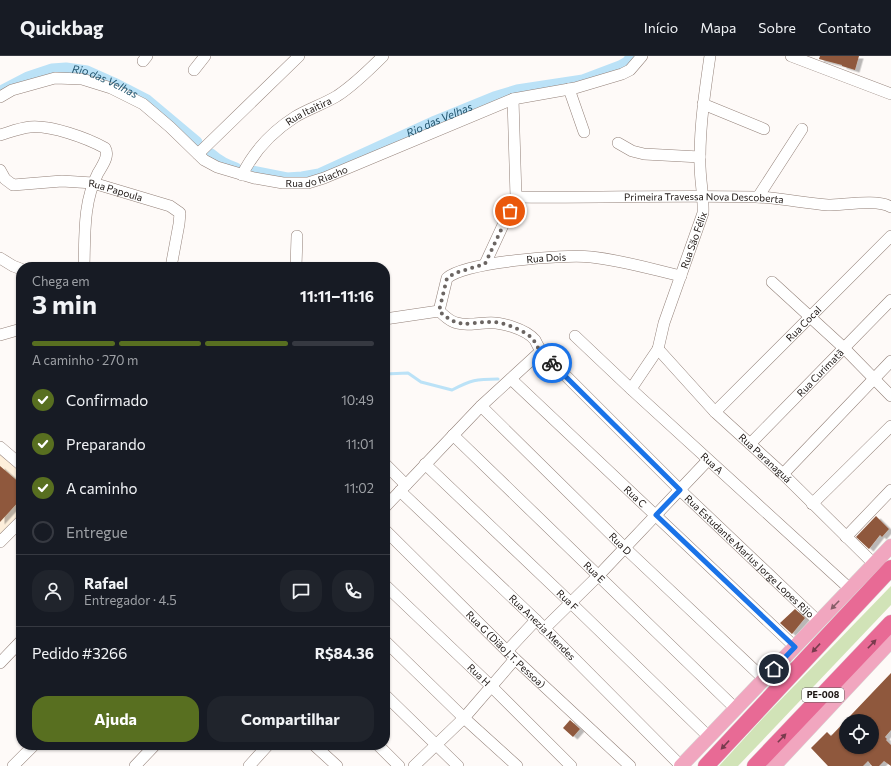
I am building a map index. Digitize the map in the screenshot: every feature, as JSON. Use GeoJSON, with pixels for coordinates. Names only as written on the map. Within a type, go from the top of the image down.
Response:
{"type":"FeatureCollection","features":[{"type":"Feature","properties":{"kind":"highway"},"geometry":{"type":"LineString","coordinates":[[706,766],[891,568]]}},
{"type":"Feature","properties":{"kind":"highway","name":"PE-008"},"geometry":{"type":"LineString","coordinates":[[755,766],[891,623]]}},
{"type":"Feature","properties":{"kind":"main road"},"geometry":{"type":"LineString","coordinates":[[681,766],[891,546]]}},
{"type":"Feature","properties":{"kind":"main road"},"geometry":{"type":"LineString","coordinates":[[774,766],[891,641]]}},
{"type":"Feature","properties":{"kind":"street"},"geometry":{"type":"LineString","coordinates":[[194,70],[205,56]]}},
{"type":"Feature","properties":{"kind":"street"},"geometry":{"type":"LineString","coordinates":[[198,154],[299,56]]}},
{"type":"Feature","properties":{"kind":"street","name":"Rua Itaitira"},"geometry":{"type":"LineString","coordinates":[[245,171],[254,156],[273,133],[295,117],[336,96],[353,84],[383,56]]}},
{"type":"Feature","properties":{"kind":"street","name":"Rua do Riacho"},"geometry":{"type":"LineString","coordinates":[[0,97],[12,90],[55,78],[82,79],[111,88],[143,104],[204,160],[217,167],[245,171],[283,183],[308,183],[324,178],[513,99],[569,89],[601,81],[630,70],[642,56]]}},
{"type":"Feature","properties":{"kind":"street","name":"Rua São Félix"},"geometry":{"type":"LineString","coordinates":[[631,389],[658,349],[664,323],[703,213],[700,157],[703,104],[710,56]]}},
{"type":"Feature","properties":{"kind":"street"},"geometry":{"type":"LineString","coordinates":[[791,56],[891,94]]}},
{"type":"Feature","properties":{"kind":"street"},"geometry":{"type":"LineString","coordinates":[[569,89],[584,132]]}},
{"type":"Feature","properties":{"kind":"street"},"geometry":{"type":"LineString","coordinates":[[485,264],[516,197],[513,99]]}},
{"type":"Feature","properties":{"kind":"street"},"geometry":{"type":"LineString","coordinates":[[703,104],[764,129]]}},
{"type":"Feature","properties":{"kind":"street"},"geometry":{"type":"LineString","coordinates":[[0,135],[37,126],[80,137],[102,146],[107,151],[106,159],[93,183],[90,193],[86,214],[84,262]]}},
{"type":"Feature","properties":{"kind":"street"},"geometry":{"type":"LineString","coordinates":[[758,197],[802,129]]}},
{"type":"Feature","properties":{"kind":"street"},"geometry":{"type":"LineString","coordinates":[[618,143],[632,151],[644,154],[700,157]]}},
{"type":"Feature","properties":{"kind":"street","name":"Rua Papoula"},"geometry":{"type":"LineString","coordinates":[[0,170],[8,183],[13,185],[56,182],[93,183],[170,206],[180,213],[172,262]]}},
{"type":"Feature","properties":{"kind":"street","name":"Primeira Travessa Nova Descoberta"},"geometry":{"type":"LineString","coordinates":[[516,197],[758,197],[829,205],[882,203],[891,207]]}},
{"type":"Feature","properties":{"kind":"street"},"geometry":{"type":"LineString","coordinates":[[296,262],[297,236]]}},
{"type":"Feature","properties":{"kind":"street","name":"Rua Cocal"},"geometry":{"type":"LineString","coordinates":[[716,412],[891,236]]}},
{"type":"Feature","properties":{"kind":"street","name":"Rua Dois"},"geometry":{"type":"LineString","coordinates":[[439,311],[447,278],[455,273],[485,264],[544,258],[589,256],[630,263],[681,276]]}},
{"type":"Feature","properties":{"kind":"street"},"geometry":{"type":"LineString","coordinates":[[0,258],[16,267]]}},
{"type":"Feature","properties":{"kind":"street"},"geometry":{"type":"LineString","coordinates":[[772,282],[844,348],[891,396]]}},
{"type":"Feature","properties":{"kind":"street","name":"Rua Curimatã"},"geometry":{"type":"LineString","coordinates":[[750,444],[891,300]]}},
{"type":"Feature","properties":{"kind":"street"},"geometry":{"type":"LineString","coordinates":[[390,318],[439,311]]}},
{"type":"Feature","properties":{"kind":"street","name":"Rua Estudante Marlus Jorge Lopes Rijo"},"geometry":{"type":"LineString","coordinates":[[439,311],[446,318],[456,323],[464,325],[495,322],[515,328],[535,340],[541,352],[680,490],[819,622]]}},
{"type":"Feature","properties":{"kind":"street"},"geometry":{"type":"LineString","coordinates":[[0,335],[16,330]]}},
{"type":"Feature","properties":{"kind":"street","name":"Rua A"},"geometry":{"type":"LineString","coordinates":[[575,336],[708,460],[850,589]]}},
{"type":"Feature","properties":{"kind":"street","name":"Rua Paranaguá"},"geometry":{"type":"LineString","coordinates":[[658,349],[716,412],[783,474],[874,564]]}},
{"type":"Feature","properties":{"kind":"street"},"geometry":{"type":"LineString","coordinates":[[390,502],[481,406],[541,352]]}},
{"type":"Feature","properties":{"kind":"street"},"geometry":{"type":"LineString","coordinates":[[783,474],[891,361]]}},
{"type":"Feature","properties":{"kind":"street","name":"Rua C"},"geometry":{"type":"LineString","coordinates":[[511,379],[795,647]]}},
{"type":"Feature","properties":{"kind":"street","name":"Rua D"},"geometry":{"type":"LineString","coordinates":[[481,406],[625,548],[764,679]]}},
{"type":"Feature","properties":{"kind":"street"},"geometry":{"type":"LineString","coordinates":[[812,504],[891,426]]}},
{"type":"Feature","properties":{"kind":"street","name":"Rua E"},"geometry":{"type":"LineString","coordinates":[[453,435],[736,709]]}},
{"type":"Feature","properties":{"kind":"street"},"geometry":{"type":"LineString","coordinates":[[0,447],[16,461]]}},
{"type":"Feature","properties":{"kind":"street","name":"Rua Estudante Marlus Jorge Lopes Rijo"},"geometry":{"type":"LineString","coordinates":[[544,629],[599,576],[708,460]]}},
{"type":"Feature","properties":{"kind":"street","name":"Rua F"},"geometry":{"type":"LineString","coordinates":[[425,464],[709,737]]}},
{"type":"Feature","properties":{"kind":"street","name":"Rua Anezia Mendes"},"geometry":{"type":"LineString","coordinates":[[390,471],[403,488],[681,766]]}},
{"type":"Feature","properties":{"kind":"street"},"geometry":{"type":"LineString","coordinates":[[846,537],[891,490]]}},
{"type":"Feature","properties":{"kind":"street"},"geometry":{"type":"LineString","coordinates":[[0,542],[16,526]]}},
{"type":"Feature","properties":{"kind":"street","name":"Rua G (Dião J.T. Pessoa)"},"geometry":{"type":"LineString","coordinates":[[390,535],[511,654],[630,766]]}},
{"type":"Feature","properties":{"kind":"street","name":"Rua H"},"geometry":{"type":"LineString","coordinates":[[390,590],[491,686],[571,766]]}},
{"type":"Feature","properties":{"kind":"street"},"geometry":{"type":"LineString","coordinates":[[414,766],[464,718],[491,686],[511,654],[536,620]]}},
{"type":"Feature","properties":{"kind":"street"},"geometry":{"type":"LineString","coordinates":[[0,663],[16,646]]}},
{"type":"Feature","properties":{"kind":"street"},"geometry":{"type":"LineString","coordinates":[[390,646],[464,718],[518,766]]}},
{"type":"Feature","properties":{"kind":"street"},"geometry":{"type":"LineString","coordinates":[[390,700],[458,766]]}},
{"type":"Feature","properties":{"kind":"street"},"geometry":{"type":"LineString","coordinates":[[13,766],[29,750]]}},
{"type":"Feature","properties":{"kind":"street"},"geometry":{"type":"LineString","coordinates":[[135,766],[150,750]]}},
{"type":"Feature","properties":{"kind":"street"},"geometry":{"type":"LineString","coordinates":[[249,766],[263,750]]}},
{"type":"Feature","properties":{"kind":"street"},"geometry":{"type":"LineString","coordinates":[[319,750],[337,766]]}},
{"type":"Feature","properties":{"kind":"street"},"geometry":{"type":"LineString","coordinates":[[383,750],[399,766]]}},
{"type":"Feature","properties":{"kind":"shaded area"},"geometry":{"type":"Polygon","coordinates":[[[0,449],[16,463],[16,523],[0,538],[0,449]]]}},
{"type":"Feature","properties":{"kind":"green space"},"geometry":{"type":"Polygon","coordinates":[[[891,586],[891,605],[738,766],[719,766],[763,718],[891,586]]]}},
{"type":"Feature","properties":{"kind":"building"},"geometry":{"type":"Polygon","coordinates":[[[820,56],[859,56],[855,70],[819,59],[820,56]]]}},
{"type":"Feature","properties":{"kind":"building"},"geometry":{"type":"Polygon","coordinates":[[[0,466],[16,480],[16,504],[0,522],[0,466]]]}},
{"type":"Feature","properties":{"kind":"building"},"geometry":{"type":"Polygon","coordinates":[[[876,516],[889,529],[882,537],[880,535],[869,549],[856,537],[876,516]]]}},
{"type":"Feature","properties":{"kind":"building"},"geometry":{"type":"Polygon","coordinates":[[[795,609],[805,618],[792,634],[780,623],[795,609]]]}},
{"type":"Feature","properties":{"kind":"building"},"geometry":{"type":"Polygon","coordinates":[[[891,673],[891,730],[885,737],[891,745],[891,766],[884,761],[879,766],[872,766],[868,761],[863,766],[828,766],[811,748],[827,732],[831,736],[839,728],[839,754],[879,754],[879,714],[852,714],[891,673]]]}},
{"type":"Feature","properties":{"kind":"building"},"geometry":{"type":"Polygon","coordinates":[[[570,720],[580,729],[573,737],[563,728],[570,720]]]}},
{"type":"Feature","properties":{"kind":"waterway","name":"Rio das Velhas"},"geometry":{"type":"LineString","coordinates":[[247,170],[287,178],[319,174],[435,121],[494,97],[517,90],[583,80],[620,66],[627,62],[632,56]]}},
{"type":"Feature","properties":{"kind":"waterway","name":"Rio das Velhas"},"geometry":{"type":"LineString","coordinates":[[3,90],[28,77],[52,69],[66,68],[87,71],[147,100],[197,142]]}},
{"type":"Feature","properties":{"kind":"waterway","name":"Rio das Velhas"},"geometry":{"type":"LineString","coordinates":[[211,154],[229,166],[236,168]]}},
{"type":"Feature","properties":{"kind":"waterway"},"geometry":{"type":"LineString","coordinates":[[390,374],[408,373],[421,382],[452,390],[474,381],[498,379]]}},
{"type":"Feature","properties":{"kind":"way so far"},"geometry":{"type":"LineString","coordinates":[[510,211],[485,264],[455,273],[447,278],[439,311],[451,321],[464,325],[495,322],[515,328],[535,340],[541,352],[552,363]]}},
{"type":"Feature","properties":{"kind":"route"},"geometry":{"type":"LineString","coordinates":[[552,363],[680,490],[656,515],[795,647],[774,669]]}}]}
